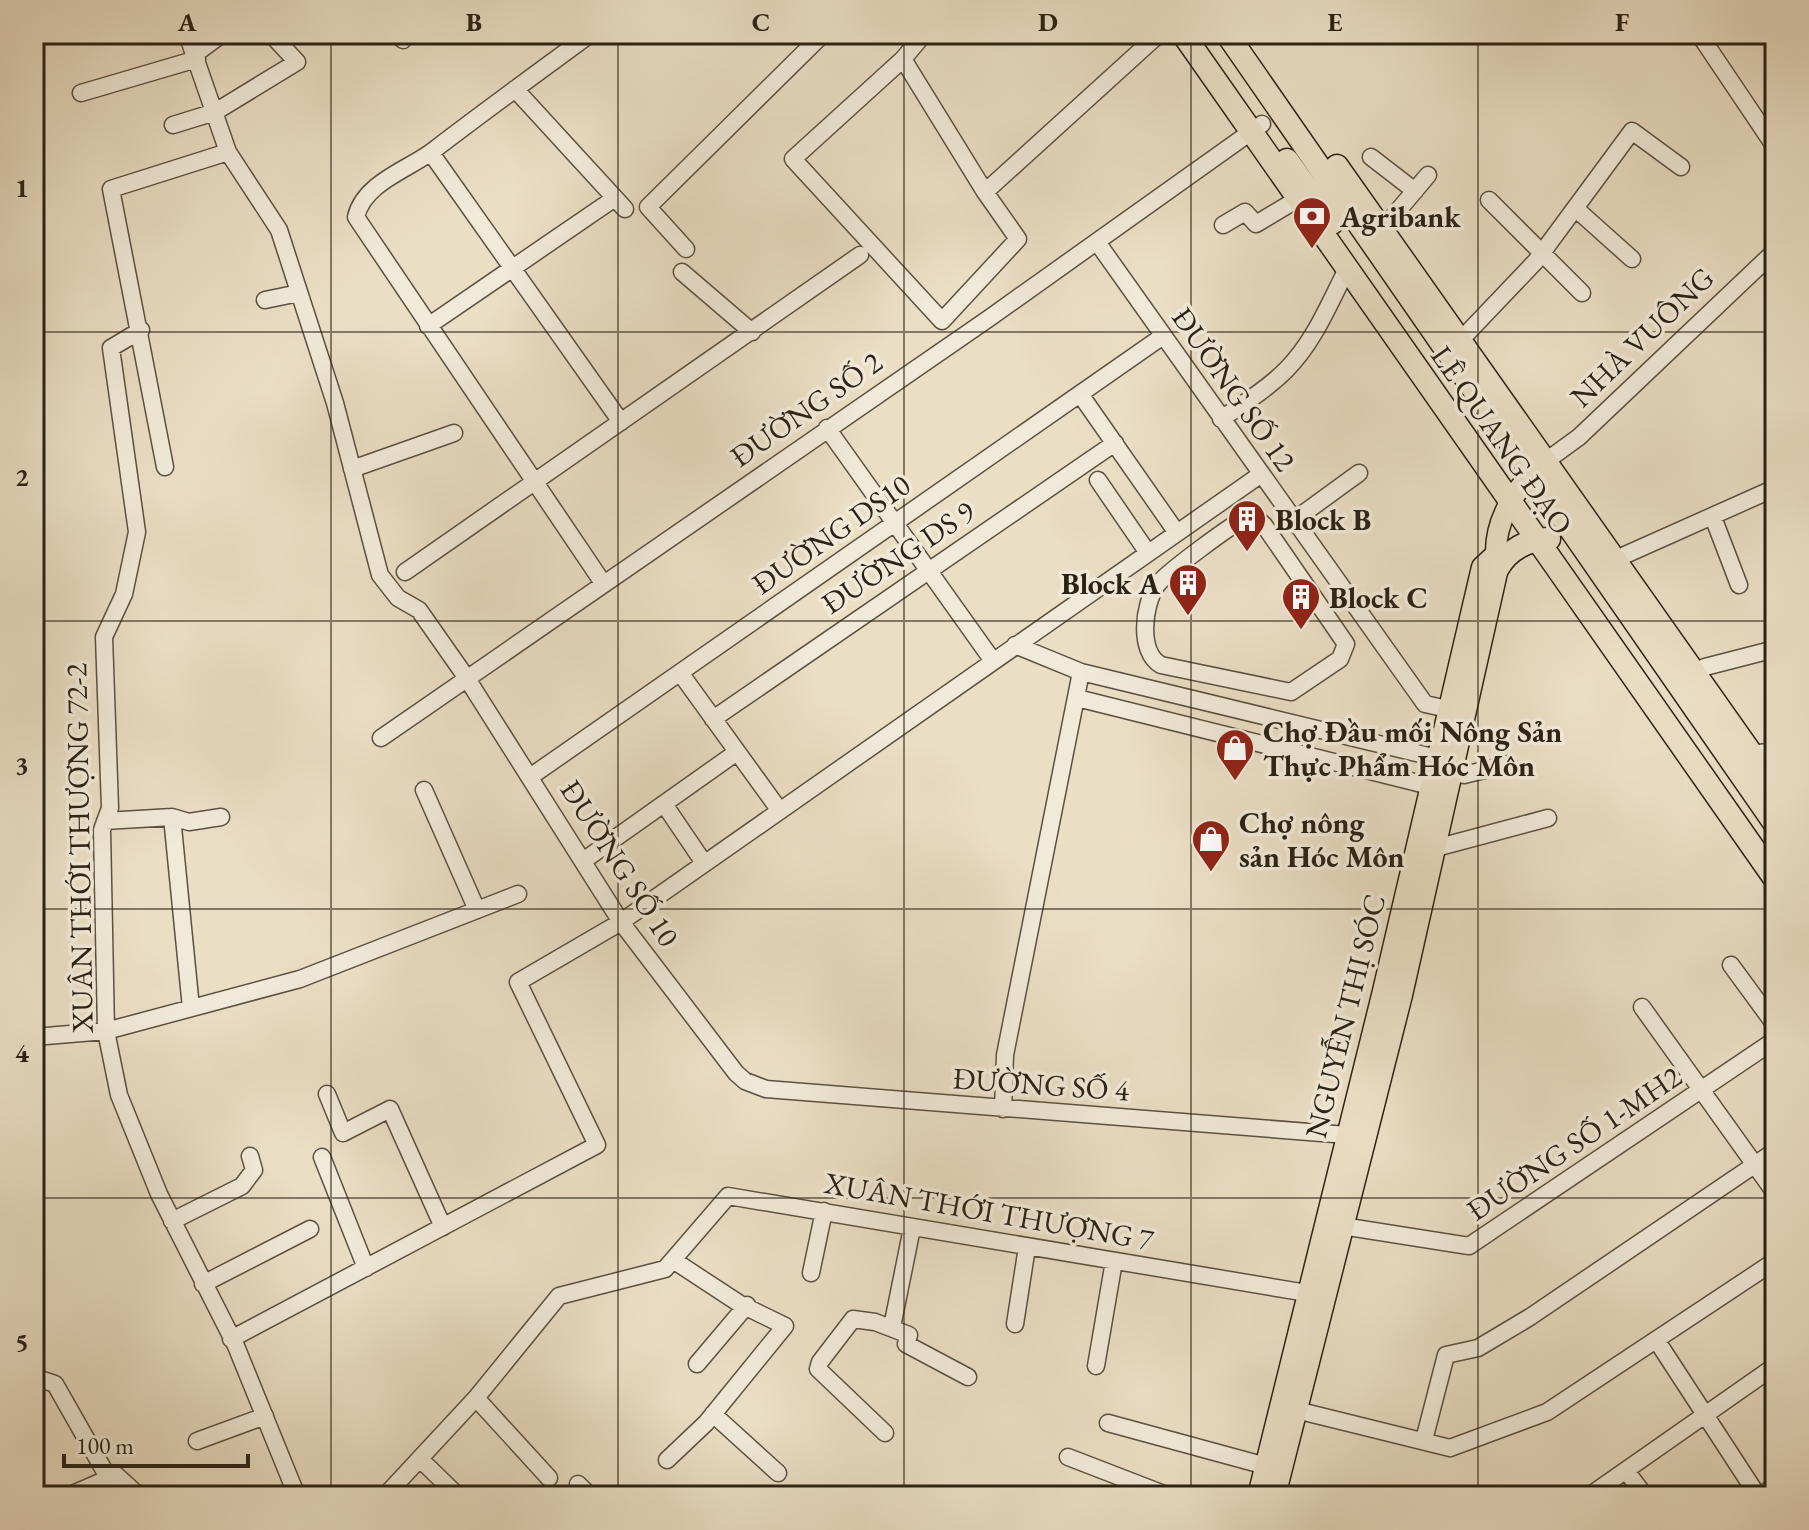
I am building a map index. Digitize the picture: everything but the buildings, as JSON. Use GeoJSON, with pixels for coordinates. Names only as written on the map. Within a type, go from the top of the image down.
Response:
{"type":"FeatureCollection","features":[{"type":"Feature","properties":{"kind":"highway","name":"LÊ QUANG ĐẠO"},"geometry":{"type":"LineString","coordinates":[[1183,34],[1526,482],[1775,824]]}},
{"type":"Feature","properties":{"kind":"highway","name":"LÊ QUANG ĐẠO"},"geometry":{"type":"LineString","coordinates":[[1199,34],[1257,128],[1296,200],[1347,269],[1526,482],[1616,559],[1775,787]]}},
{"type":"Feature","properties":{"kind":"highway","name":"LÊ QUANG ĐẠO"},"geometry":{"type":"LineString","coordinates":[[1227,34],[1377,235]]}},
{"type":"Feature","properties":{"kind":"highway","name":"LÊ QUANG ĐẠO"},"geometry":{"type":"LineString","coordinates":[[1245,34],[1455,347],[1526,482],[1544,539],[1775,879]]}},
{"type":"Feature","properties":{"kind":"highway","name":"LÊ QUANG ĐẠO"},"geometry":{"type":"LineString","coordinates":[[1544,539],[1775,857]]}},
{"type":"Feature","properties":{"kind":"highway"},"geometry":{"type":"LineString","coordinates":[[1496,562],[1544,539]]}},
{"type":"Feature","properties":{"kind":"main road","name":"NGUYỄN THỊ SÓC"},"geometry":{"type":"LineString","coordinates":[[1275,1494],[1296,1410],[1347,1135],[1430,786],[1443,765],[1496,562],[1526,482]]}},
{"type":"Feature","properties":{"kind":"main road","name":"NGUYỄN THỊ SÓC"},"geometry":{"type":"LineString","coordinates":[[1275,1494],[1266,1466],[1316,1294],[1342,1226],[1402,995],[1432,849],[1448,709],[1482,567],[1496,562]]}},
{"type":"Feature","properties":{"kind":"street","name":"ĐƯỜNG SỐ 10"},"geometry":{"type":"LineString","coordinates":[[187,34],[228,152],[279,230],[335,403],[380,575],[398,598],[419,610],[466,677],[621,922],[736,1073]]}},
{"type":"Feature","properties":{"kind":"street"},"geometry":{"type":"LineString","coordinates":[[81,93],[196,56],[222,34]]}},
{"type":"Feature","properties":{"kind":"street"},"geometry":{"type":"LineString","coordinates":[[173,125],[215,112],[297,62],[271,34]]}},
{"type":"Feature","properties":{"kind":"street"},"geometry":{"type":"LineString","coordinates":[[686,249],[648,207],[823,34]]}},
{"type":"Feature","properties":{"kind":"street"},"geometry":{"type":"LineString","coordinates":[[903,59],[985,192],[1018,239],[942,321],[793,159],[903,59],[924,34]]}},
{"type":"Feature","properties":{"kind":"street"},"geometry":{"type":"LineString","coordinates":[[985,192],[1159,34]]}},
{"type":"Feature","properties":{"kind":"street"},"geometry":{"type":"LineString","coordinates":[[1699,34],[1775,147]]}},
{"type":"Feature","properties":{"kind":"street"},"geometry":{"type":"LineString","coordinates":[[589,35],[431,153],[389,178],[361,206],[356,217],[603,583]]}},
{"type":"Feature","properties":{"kind":"street"},"geometry":{"type":"LineString","coordinates":[[428,326],[620,204],[515,89]]}},
{"type":"Feature","properties":{"kind":"street","name":"ĐƯỜNG SỐ 2"},"geometry":{"type":"LineString","coordinates":[[381,738],[1257,128]]}},
{"type":"Feature","properties":{"kind":"street"},"geometry":{"type":"LineString","coordinates":[[1455,347],[1542,254],[1632,131],[1681,167]]}},
{"type":"Feature","properties":{"kind":"street"},"geometry":{"type":"LineString","coordinates":[[165,467],[141,330],[111,189],[228,152]]}},
{"type":"Feature","properties":{"kind":"street"},"geometry":{"type":"LineString","coordinates":[[431,153],[621,422]]}},
{"type":"Feature","properties":{"kind":"street"},"geometry":{"type":"LineString","coordinates":[[1371,157],[1415,191]]}},
{"type":"Feature","properties":{"kind":"street"},"geometry":{"type":"LineString","coordinates":[[1377,235],[1428,175]]}},
{"type":"Feature","properties":{"kind":"street"},"geometry":{"type":"LineString","coordinates":[[1223,225],[1245,212],[1256,224],[1296,200]]}},
{"type":"Feature","properties":{"kind":"street"},"geometry":{"type":"LineString","coordinates":[[1489,200],[1582,293]]}},
{"type":"Feature","properties":{"kind":"street"},"geometry":{"type":"LineString","coordinates":[[1575,208],[1632,259]]}},
{"type":"Feature","properties":{"kind":"street","name":"ĐƯỜNG SỐ 12"},"geometry":{"type":"LineString","coordinates":[[1097,242],[1425,704],[1448,709]]}},
{"type":"Feature","properties":{"kind":"street","name":"NHÀ VUÔNG"},"geometry":{"type":"LineString","coordinates":[[1526,482],[1579,437],[1775,251]]}},
{"type":"Feature","properties":{"kind":"street"},"geometry":{"type":"LineString","coordinates":[[405,572],[535,485],[860,255]]}},
{"type":"Feature","properties":{"kind":"street"},"geometry":{"type":"LineString","coordinates":[[1221,419],[1287,369],[1318,327],[1347,269]]}},
{"type":"Feature","properties":{"kind":"street"},"geometry":{"type":"LineString","coordinates":[[682,272],[752,332]]}},
{"type":"Feature","properties":{"kind":"street"},"geometry":{"type":"LineString","coordinates":[[265,300],[299,293]]}},
{"type":"Feature","properties":{"kind":"street","name":"XUÂN THỚI THƯỢNG 72-2"},"geometry":{"type":"LineString","coordinates":[[141,330],[111,348],[137,532],[124,594],[104,637],[110,808],[102,830],[106,1031],[119,1095],[172,1221],[231,1339],[297,1496]]}},
{"type":"Feature","properties":{"kind":"street","name":"ĐƯỜNG DS10"},"geometry":{"type":"LineString","coordinates":[[530,777],[1163,336]]}},
{"type":"Feature","properties":{"kind":"street"},"geometry":{"type":"LineString","coordinates":[[1080,394],[1177,533]]}},
{"type":"Feature","properties":{"kind":"street"},"geometry":{"type":"LineString","coordinates":[[827,428],[993,661]]}},
{"type":"Feature","properties":{"kind":"street"},"geometry":{"type":"LineString","coordinates":[[352,469],[454,433]]}},
{"type":"Feature","properties":{"kind":"street","name":"ĐƯỜNG DS 9"},"geometry":{"type":"LineString","coordinates":[[713,719],[1115,443]]}},
{"type":"Feature","properties":{"kind":"street"},"geometry":{"type":"LineString","coordinates":[[1293,521],[1359,473]]}},
{"type":"Feature","properties":{"kind":"street"},"geometry":{"type":"LineString","coordinates":[[231,1339],[597,1145],[518,982],[621,922],[1260,475]]}},
{"type":"Feature","properties":{"kind":"street"},"geometry":{"type":"LineString","coordinates":[[1098,480],[1148,553]]}},
{"type":"Feature","properties":{"kind":"street"},"geometry":{"type":"LineString","coordinates":[[1616,559],[1775,488]]}},
{"type":"Feature","properties":{"kind":"street"},"geometry":{"type":"LineString","coordinates":[[1713,517],[1739,585]]}},
{"type":"Feature","properties":{"kind":"street"},"geometry":{"type":"LineString","coordinates":[[1242,519],[1260,521],[1345,641],[1346,647],[1340,659],[1291,692],[1173,669],[1152,659],[1147,647],[1147,619],[1156,587],[1242,519]]}},
{"type":"Feature","properties":{"kind":"street"},"geometry":{"type":"LineString","coordinates":[[1307,586],[1329,571]]}},
{"type":"Feature","properties":{"kind":"street"},"geometry":{"type":"LineString","coordinates":[[1015,645],[1081,672],[1288,722],[1443,765],[1464,775],[1509,764]]}},
{"type":"Feature","properties":{"kind":"street"},"geometry":{"type":"LineString","coordinates":[[1693,673],[1775,649]]}},
{"type":"Feature","properties":{"kind":"street"},"geometry":{"type":"LineString","coordinates":[[1168,693],[1173,669]]}},
{"type":"Feature","properties":{"kind":"street"},"geometry":{"type":"LineString","coordinates":[[1003,1109],[1005,1055],[1081,672]]}},
{"type":"Feature","properties":{"kind":"street"},"geometry":{"type":"LineString","coordinates":[[681,674],[780,811]]}},
{"type":"Feature","properties":{"kind":"street"},"geometry":{"type":"LineString","coordinates":[[1288,722],[1291,692]]}},
{"type":"Feature","properties":{"kind":"street"},"geometry":{"type":"LineString","coordinates":[[1077,698],[1430,786]]}},
{"type":"Feature","properties":{"kind":"street"},"geometry":{"type":"LineString","coordinates":[[1232,737],[1236,710]]}},
{"type":"Feature","properties":{"kind":"street"},"geometry":{"type":"LineString","coordinates":[[1752,754],[1775,751]]}},
{"type":"Feature","properties":{"kind":"street"},"geometry":{"type":"LineString","coordinates":[[583,861],[737,752]]}},
{"type":"Feature","properties":{"kind":"street"},"geometry":{"type":"LineString","coordinates":[[424,790],[477,910]]}},
{"type":"Feature","properties":{"kind":"street"},"geometry":{"type":"LineString","coordinates":[[664,804],[704,863]]}},
{"type":"Feature","properties":{"kind":"street"},"geometry":{"type":"LineString","coordinates":[[105,821],[172,817],[189,822],[221,817]]}},
{"type":"Feature","properties":{"kind":"street"},"geometry":{"type":"LineString","coordinates":[[172,817],[191,1008]]}},
{"type":"Feature","properties":{"kind":"street"},"geometry":{"type":"LineString","coordinates":[[1432,849],[1548,818]]}},
{"type":"Feature","properties":{"kind":"street"},"geometry":{"type":"LineString","coordinates":[[34,1037],[106,1031],[300,979],[518,894]]}},
{"type":"Feature","properties":{"kind":"street"},"geometry":{"type":"LineString","coordinates":[[1731,965],[1775,1025]]}},
{"type":"Feature","properties":{"kind":"street"},"geometry":{"type":"LineString","coordinates":[[1642,1007],[1775,1193]]}},
{"type":"Feature","properties":{"kind":"street","name":"ĐƯỜNG SỐ 1-MH2"},"geometry":{"type":"LineString","coordinates":[[1342,1226],[1469,1246],[1775,1040]]}},
{"type":"Feature","properties":{"kind":"street","name":"ĐƯỜNG SỐ 4"},"geometry":{"type":"LineString","coordinates":[[736,1073],[745,1081],[766,1089],[1347,1135]]}},
{"type":"Feature","properties":{"kind":"street"},"geometry":{"type":"LineString","coordinates":[[327,1094],[343,1133],[390,1109],[443,1227]]}},
{"type":"Feature","properties":{"kind":"street"},"geometry":{"type":"LineString","coordinates":[[1424,1440],[1446,1355],[1478,1348],[1530,1317],[1775,1151]]}},
{"type":"Feature","properties":{"kind":"street"},"geometry":{"type":"LineString","coordinates":[[172,1221],[242,1186],[254,1170],[250,1156]]}},
{"type":"Feature","properties":{"kind":"street"},"geometry":{"type":"LineString","coordinates":[[322,1157],[366,1268]]}},
{"type":"Feature","properties":{"kind":"street","name":"XUÂN THỚI THƯỢNG 7"},"geometry":{"type":"LineString","coordinates":[[673,1260],[728,1196],[1316,1294]]}},
{"type":"Feature","properties":{"kind":"street"},"geometry":{"type":"LineString","coordinates":[[811,1273],[824,1211]]}},
{"type":"Feature","properties":{"kind":"street"},"geometry":{"type":"LineString","coordinates":[[892,1327],[912,1228]]}},
{"type":"Feature","properties":{"kind":"street"},"geometry":{"type":"LineString","coordinates":[[203,1284],[310,1229]]}},
{"type":"Feature","properties":{"kind":"street"},"geometry":{"type":"LineString","coordinates":[[1015,1324],[1027,1247]]}},
{"type":"Feature","properties":{"kind":"street"},"geometry":{"type":"LineString","coordinates":[[385,1496],[476,1398],[559,1296],[665,1269],[673,1260],[740,1304],[785,1326],[713,1414],[667,1460]]}},
{"type":"Feature","properties":{"kind":"street"},"geometry":{"type":"LineString","coordinates":[[1096,1366],[1114,1261]]}},
{"type":"Feature","properties":{"kind":"street"},"geometry":{"type":"LineString","coordinates":[[1296,1410],[1450,1448],[1547,1412],[1775,1261]]}},
{"type":"Feature","properties":{"kind":"street"},"geometry":{"type":"LineString","coordinates":[[697,1364],[747,1305]]}},
{"type":"Feature","properties":{"kind":"street"},"geometry":{"type":"LineString","coordinates":[[885,1433],[841,1394],[817,1366],[853,1319],[892,1327],[909,1335],[906,1344],[968,1377]]}},
{"type":"Feature","properties":{"kind":"street"},"geometry":{"type":"LineString","coordinates":[[1657,1341],[1759,1496],[1775,1486]]}},
{"type":"Feature","properties":{"kind":"street"},"geometry":{"type":"LineString","coordinates":[[1589,1496],[1775,1366]]}},
{"type":"Feature","properties":{"kind":"street"},"geometry":{"type":"LineString","coordinates":[[34,1377],[55,1384],[109,1479]]}},
{"type":"Feature","properties":{"kind":"street"},"geometry":{"type":"LineString","coordinates":[[476,1398],[549,1478]]}},
{"type":"Feature","properties":{"kind":"street"},"geometry":{"type":"LineString","coordinates":[[713,1414],[778,1473]]}},
{"type":"Feature","properties":{"kind":"street"},"geometry":{"type":"LineString","coordinates":[[197,1441],[265,1416]]}},
{"type":"Feature","properties":{"kind":"street"},"geometry":{"type":"LineString","coordinates":[[1108,1423],[1266,1466]]}},
{"type":"Feature","properties":{"kind":"street"},"geometry":{"type":"LineString","coordinates":[[1068,1457],[1169,1496]]}},
{"type":"Feature","properties":{"kind":"street"},"geometry":{"type":"LineString","coordinates":[[420,1459],[458,1496]]}},
{"type":"Feature","properties":{"kind":"street"},"geometry":{"type":"LineString","coordinates":[[1627,1472],[1645,1496]]}},
{"type":"Feature","properties":{"kind":"street"},"geometry":{"type":"LineString","coordinates":[[68,1496],[116,1475],[139,1496]]}},
{"type":"Feature","properties":{"kind":"place","name":"Agribank"},"geometry":{"type":"Point","coordinates":[1312,250]}},
{"type":"Feature","properties":{"kind":"place","name":"Block B"},"geometry":{"type":"Point","coordinates":[1247,553]}},
{"type":"Feature","properties":{"kind":"place","name":"Block A"},"geometry":{"type":"Point","coordinates":[1188,617]}},
{"type":"Feature","properties":{"kind":"place","name":"Block C"},"geometry":{"type":"Point","coordinates":[1301,631]}},
{"type":"Feature","properties":{"kind":"place","name":"Chợ Đầu mối Nông Sản Thực Phẩm Hóc Môn"},"geometry":{"type":"Point","coordinates":[1235,782]}},
{"type":"Feature","properties":{"kind":"place","name":"Chợ nông sản Hóc Môn"},"geometry":{"type":"Point","coordinates":[1211,873]}}]}
